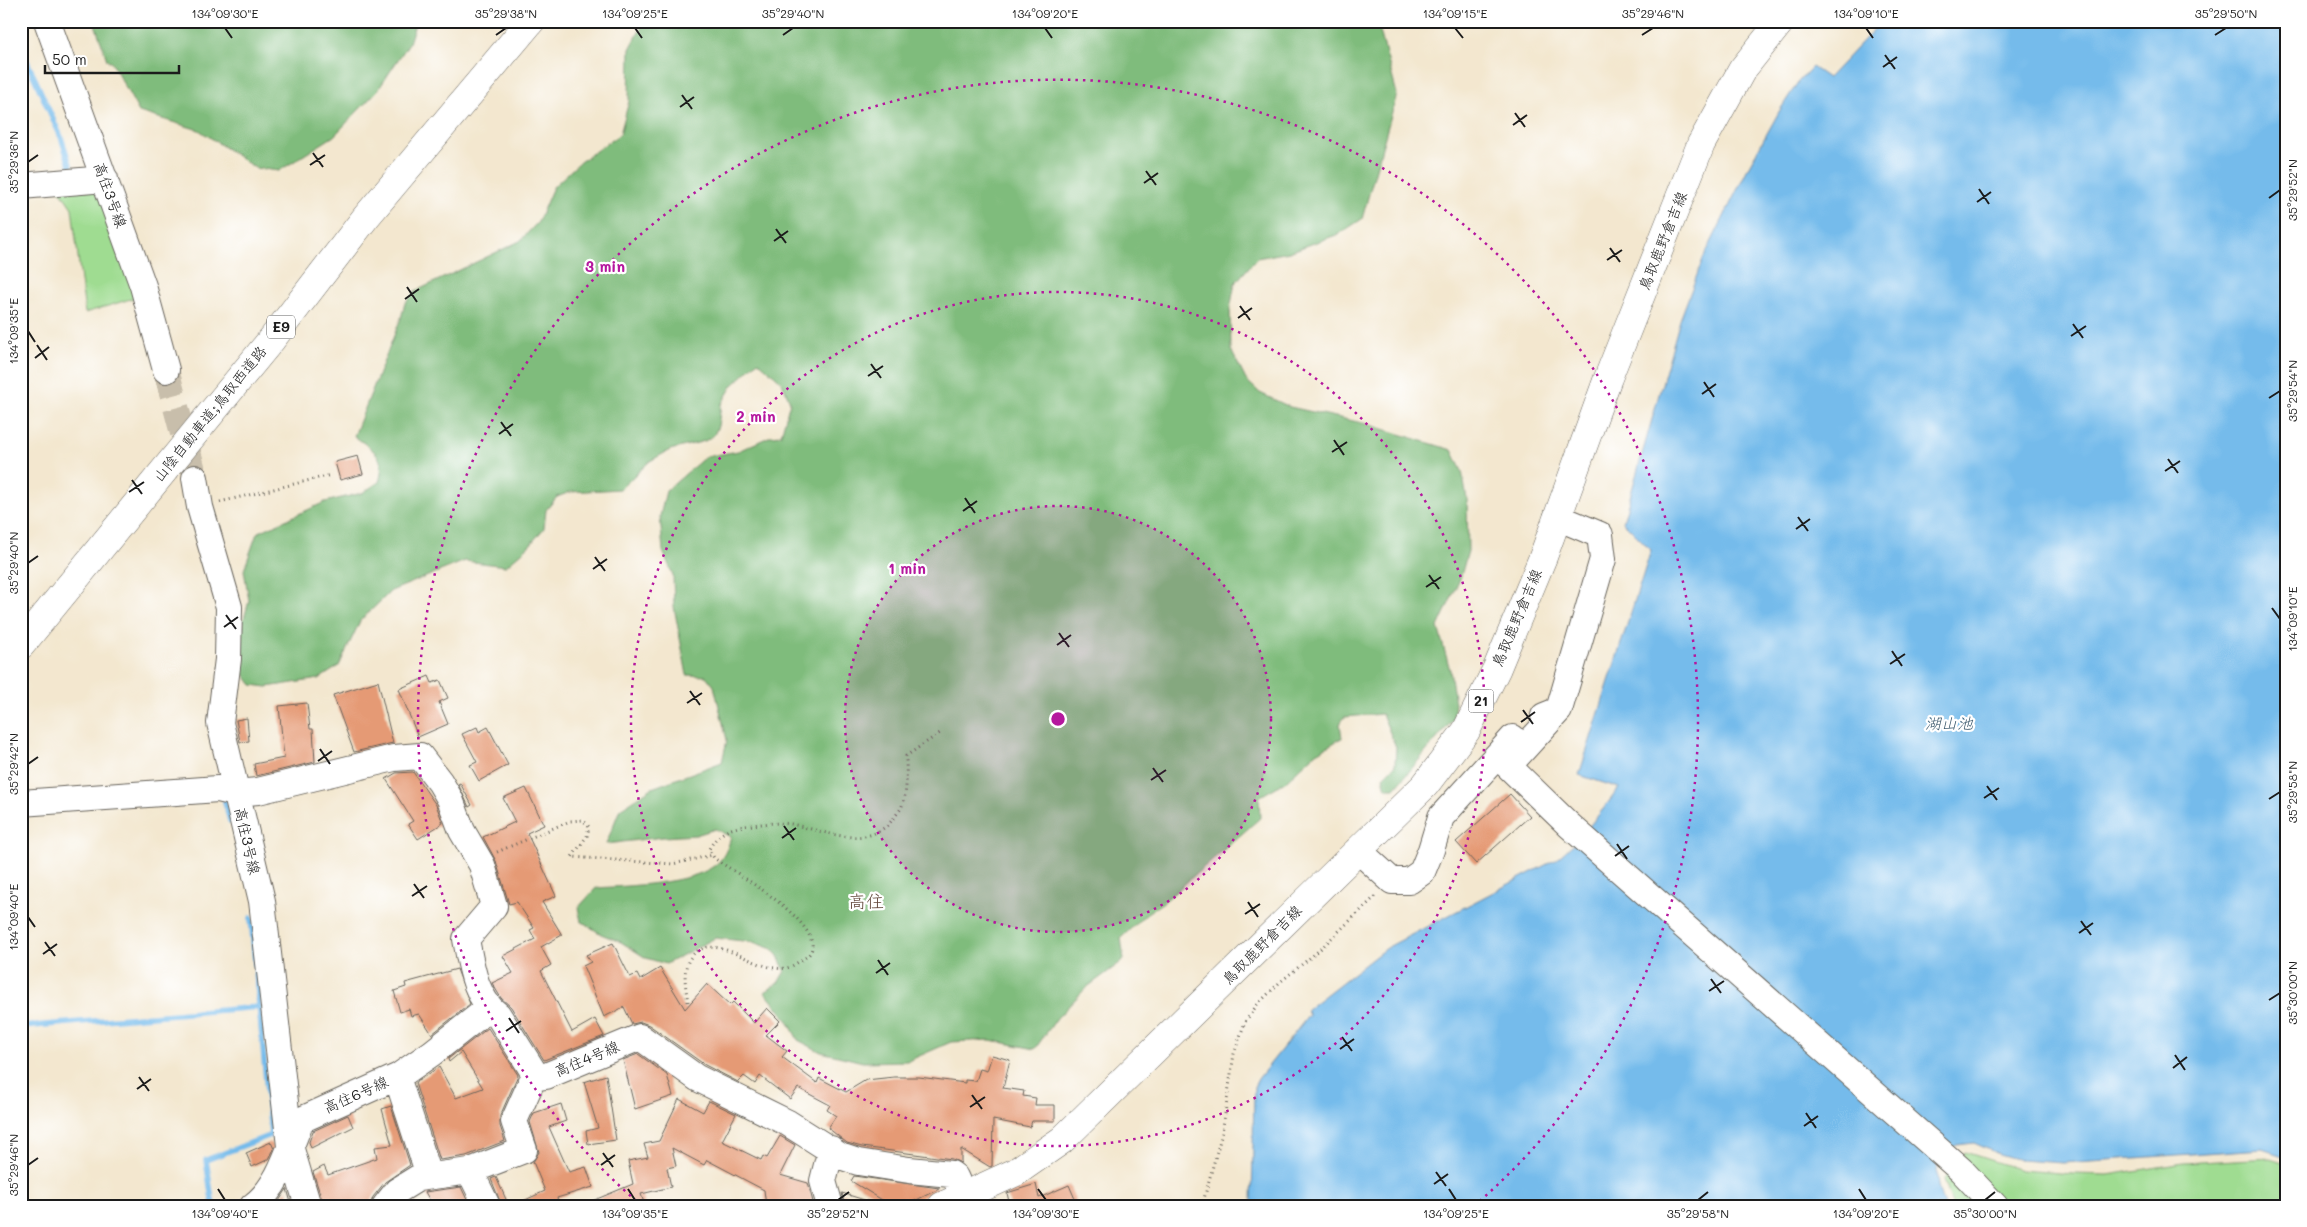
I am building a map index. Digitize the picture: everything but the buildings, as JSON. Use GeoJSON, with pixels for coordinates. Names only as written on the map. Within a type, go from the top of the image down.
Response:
{"type":"FeatureCollection","features":[{"type":"Feature","properties":{"kind":"main road","name":"山陰自動車道;鳥取西道路"},"geometry":{"type":"LineString","coordinates":[[24,634],[355,206],[506,21]]}},
{"type":"Feature","properties":{"kind":"main road","name":"山陰自動車道;鳥取西道路"},"geometry":{"type":"LineString","coordinates":[[24,634],[272,339],[366,217],[531,21]]}},
{"type":"Feature","properties":{"kind":"main road","name":"鳥取鹿野倉吉線"},"geometry":{"type":"LineString","coordinates":[[953,1201],[1016,1172],[1062,1140],[1425,785],[1466,731],[1497,668],[1558,517],[1608,378],[1701,144],[1742,70],[1782,21]]}},
{"type":"Feature","properties":{"kind":"street","name":"高住3号線"},"geometry":{"type":"LineString","coordinates":[[48,21],[143,286],[166,370]]}},
{"type":"Feature","properties":{"kind":"street"},"geometry":{"type":"LineString","coordinates":[[21,186],[105,179]]}},
{"type":"Feature","properties":{"kind":"street","name":"高住3号線"},"geometry":{"type":"LineString","coordinates":[[195,478],[200,507],[229,607],[228,659],[220,723],[262,901],[290,1146],[308,1206]]}},
{"type":"Feature","properties":{"kind":"street"},"geometry":{"type":"LineString","coordinates":[[1558,517],[1600,535],[1603,558],[1559,710],[1508,766],[1569,825],[1961,1170],[1995,1206]]}},
{"type":"Feature","properties":{"kind":"street"},"geometry":{"type":"LineString","coordinates":[[1358,850],[1392,882],[1409,881],[1422,872],[1441,817],[1524,725],[1559,710]]}},
{"type":"Feature","properties":{"kind":"street","name":"高住4号線"},"geometry":{"type":"LineString","coordinates":[[236,793],[258,791],[394,758],[420,756],[440,782],[450,799],[462,831],[480,861],[494,906],[466,939],[475,979],[489,1008],[498,1015],[534,1074],[539,1077],[546,1076],[640,1037],[697,1078],[788,1123],[840,1156],[858,1162],[955,1176],[953,1201]]}},
{"type":"Feature","properties":{"kind":"street"},"geometry":{"type":"LineString","coordinates":[[21,804],[218,788],[236,793]]}},
{"type":"Feature","properties":{"kind":"street","name":"高住6号線"},"geometry":{"type":"LineString","coordinates":[[264,1203],[281,1170],[301,1120],[397,1076],[432,1053],[489,1008]]}},
{"type":"Feature","properties":{"kind":"street"},"geometry":{"type":"LineString","coordinates":[[385,1206],[397,1191],[418,1178],[429,1175],[470,1171],[524,1150],[514,1121],[534,1074]]}},
{"type":"Feature","properties":{"kind":"street"},"geometry":{"type":"LineString","coordinates":[[397,1076],[429,1175]]}},
{"type":"Feature","properties":{"kind":"street"},"geometry":{"type":"LineString","coordinates":[[830,1206],[823,1181],[831,1149]]}},
{"type":"Feature","properties":{"kind":"street"},"geometry":{"type":"LineString","coordinates":[[470,1171],[487,1206]]}},
{"type":"Feature","properties":{"kind":"path"},"geometry":{"type":"LineString","coordinates":[[200,507],[331,475]]}},
{"type":"Feature","properties":{"kind":"path"},"geometry":{"type":"LineString","coordinates":[[688,1002],[684,979],[687,963],[699,950],[715,947],[774,969],[788,968],[810,955],[812,946],[807,929],[792,912],[712,855],[709,849],[714,840],[724,832],[739,827],[775,823],[790,824],[859,838],[875,834],[888,825],[902,806],[906,778],[906,756],[940,733]]}},
{"type":"Feature","properties":{"kind":"path"},"geometry":{"type":"LineString","coordinates":[[480,861],[570,821],[583,820],[589,827],[587,836],[572,857],[673,864],[712,855]]}},
{"type":"Feature","properties":{"kind":"path"},"geometry":{"type":"LineString","coordinates":[[1202,1206],[1222,1133],[1234,1054],[1246,1022],[1257,1005],[1279,983],[1316,953],[1392,882]]}},
{"type":"Feature","properties":{"kind":"green space"},"geometry":{"type":"Polygon","coordinates":[[[94,21],[416,21],[409,43],[378,90],[334,136],[279,171],[255,168],[199,130],[139,112],[112,63],[107,60],[94,21]]]}},
{"type":"Feature","properties":{"kind":"green space"},"geometry":{"type":"Polygon","coordinates":[[[645,21],[1373,21],[1380,31],[1397,94],[1362,219],[1339,234],[1289,252],[1257,258],[1235,283],[1230,309],[1231,350],[1246,380],[1260,393],[1290,407],[1367,424],[1452,450],[1462,471],[1467,499],[1468,551],[1460,579],[1438,627],[1450,670],[1455,704],[1453,720],[1395,788],[1386,788],[1383,777],[1395,765],[1396,747],[1382,714],[1344,717],[1340,724],[1342,738],[1316,753],[1285,782],[1259,797],[1260,818],[1165,901],[1147,913],[1121,938],[1124,960],[1086,988],[1057,1018],[1035,1049],[990,1040],[951,1042],[908,1061],[863,1062],[821,1052],[798,1040],[788,1021],[765,992],[778,983],[785,971],[778,956],[772,949],[753,942],[715,938],[666,964],[646,958],[621,942],[601,934],[581,921],[578,908],[596,888],[640,885],[690,877],[714,866],[725,853],[730,841],[731,837],[715,829],[696,835],[606,844],[620,809],[652,788],[722,762],[727,740],[714,686],[706,676],[687,675],[674,607],[673,575],[663,551],[660,516],[666,491],[705,457],[738,451],[771,436],[781,435],[790,402],[782,382],[758,361],[732,386],[721,405],[718,426],[714,435],[705,441],[670,450],[650,461],[620,489],[570,492],[557,497],[546,510],[544,528],[530,545],[506,566],[465,561],[391,591],[360,621],[339,666],[319,679],[267,687],[252,685],[242,672],[239,636],[249,601],[244,570],[257,533],[325,502],[362,493],[379,482],[381,466],[377,454],[354,436],[401,318],[405,303],[416,291],[520,241],[538,222],[553,187],[580,162],[620,134],[629,101],[630,49],[645,21]]]}},
{"type":"Feature","properties":{"kind":"green space"},"geometry":{"type":"Polygon","coordinates":[[[59,189],[98,191],[137,297],[85,313],[72,208],[59,189]]]}},
{"type":"Feature","properties":{"kind":"green space"},"geometry":{"type":"Polygon","coordinates":[[[1965,1152],[2021,1170],[2108,1175],[2184,1163],[2270,1158],[2286,1163],[2286,1206],[1953,1206],[1944,1180],[1965,1152]]]}},
{"type":"Feature","properties":{"kind":"water","name":"湖山池"},"geometry":{"type":"Polygon","coordinates":[[[1882,21],[2286,21],[2286,1157],[2262,1149],[2063,1163],[2020,1160],[1999,1154],[1974,1143],[1957,1145],[1941,1154],[1939,1161],[1937,1180],[1944,1206],[1252,1206],[1254,1087],[1258,1079],[1309,1015],[1306,1010],[1386,948],[1557,859],[1590,825],[1619,788],[1579,775],[1651,550],[1623,522],[1680,320],[1703,259],[1749,166],[1798,82],[1812,67],[1828,78],[1882,21]]]}},
{"type":"Feature","properties":{"kind":"waterway"},"geometry":{"type":"LineString","coordinates":[[21,48],[61,137],[71,168]]}},
{"type":"Feature","properties":{"kind":"waterway"},"geometry":{"type":"LineString","coordinates":[[225,802],[230,821]]}},
{"type":"Feature","properties":{"kind":"waterway"},"geometry":{"type":"LineString","coordinates":[[213,1206],[206,1160],[271,1135],[251,918]]}},
{"type":"Feature","properties":{"kind":"waterway"},"geometry":{"type":"LineString","coordinates":[[21,1027],[259,1007]]}},
{"type":"Feature","properties":{"kind":"tunnel"},"geometry":{"type":"LineString","coordinates":[[166,370],[195,478]]}},
{"type":"Feature","properties":{"kind":"district","name":"高住"},"geometry":{"type":"Point","coordinates":[866,902]}}]}
